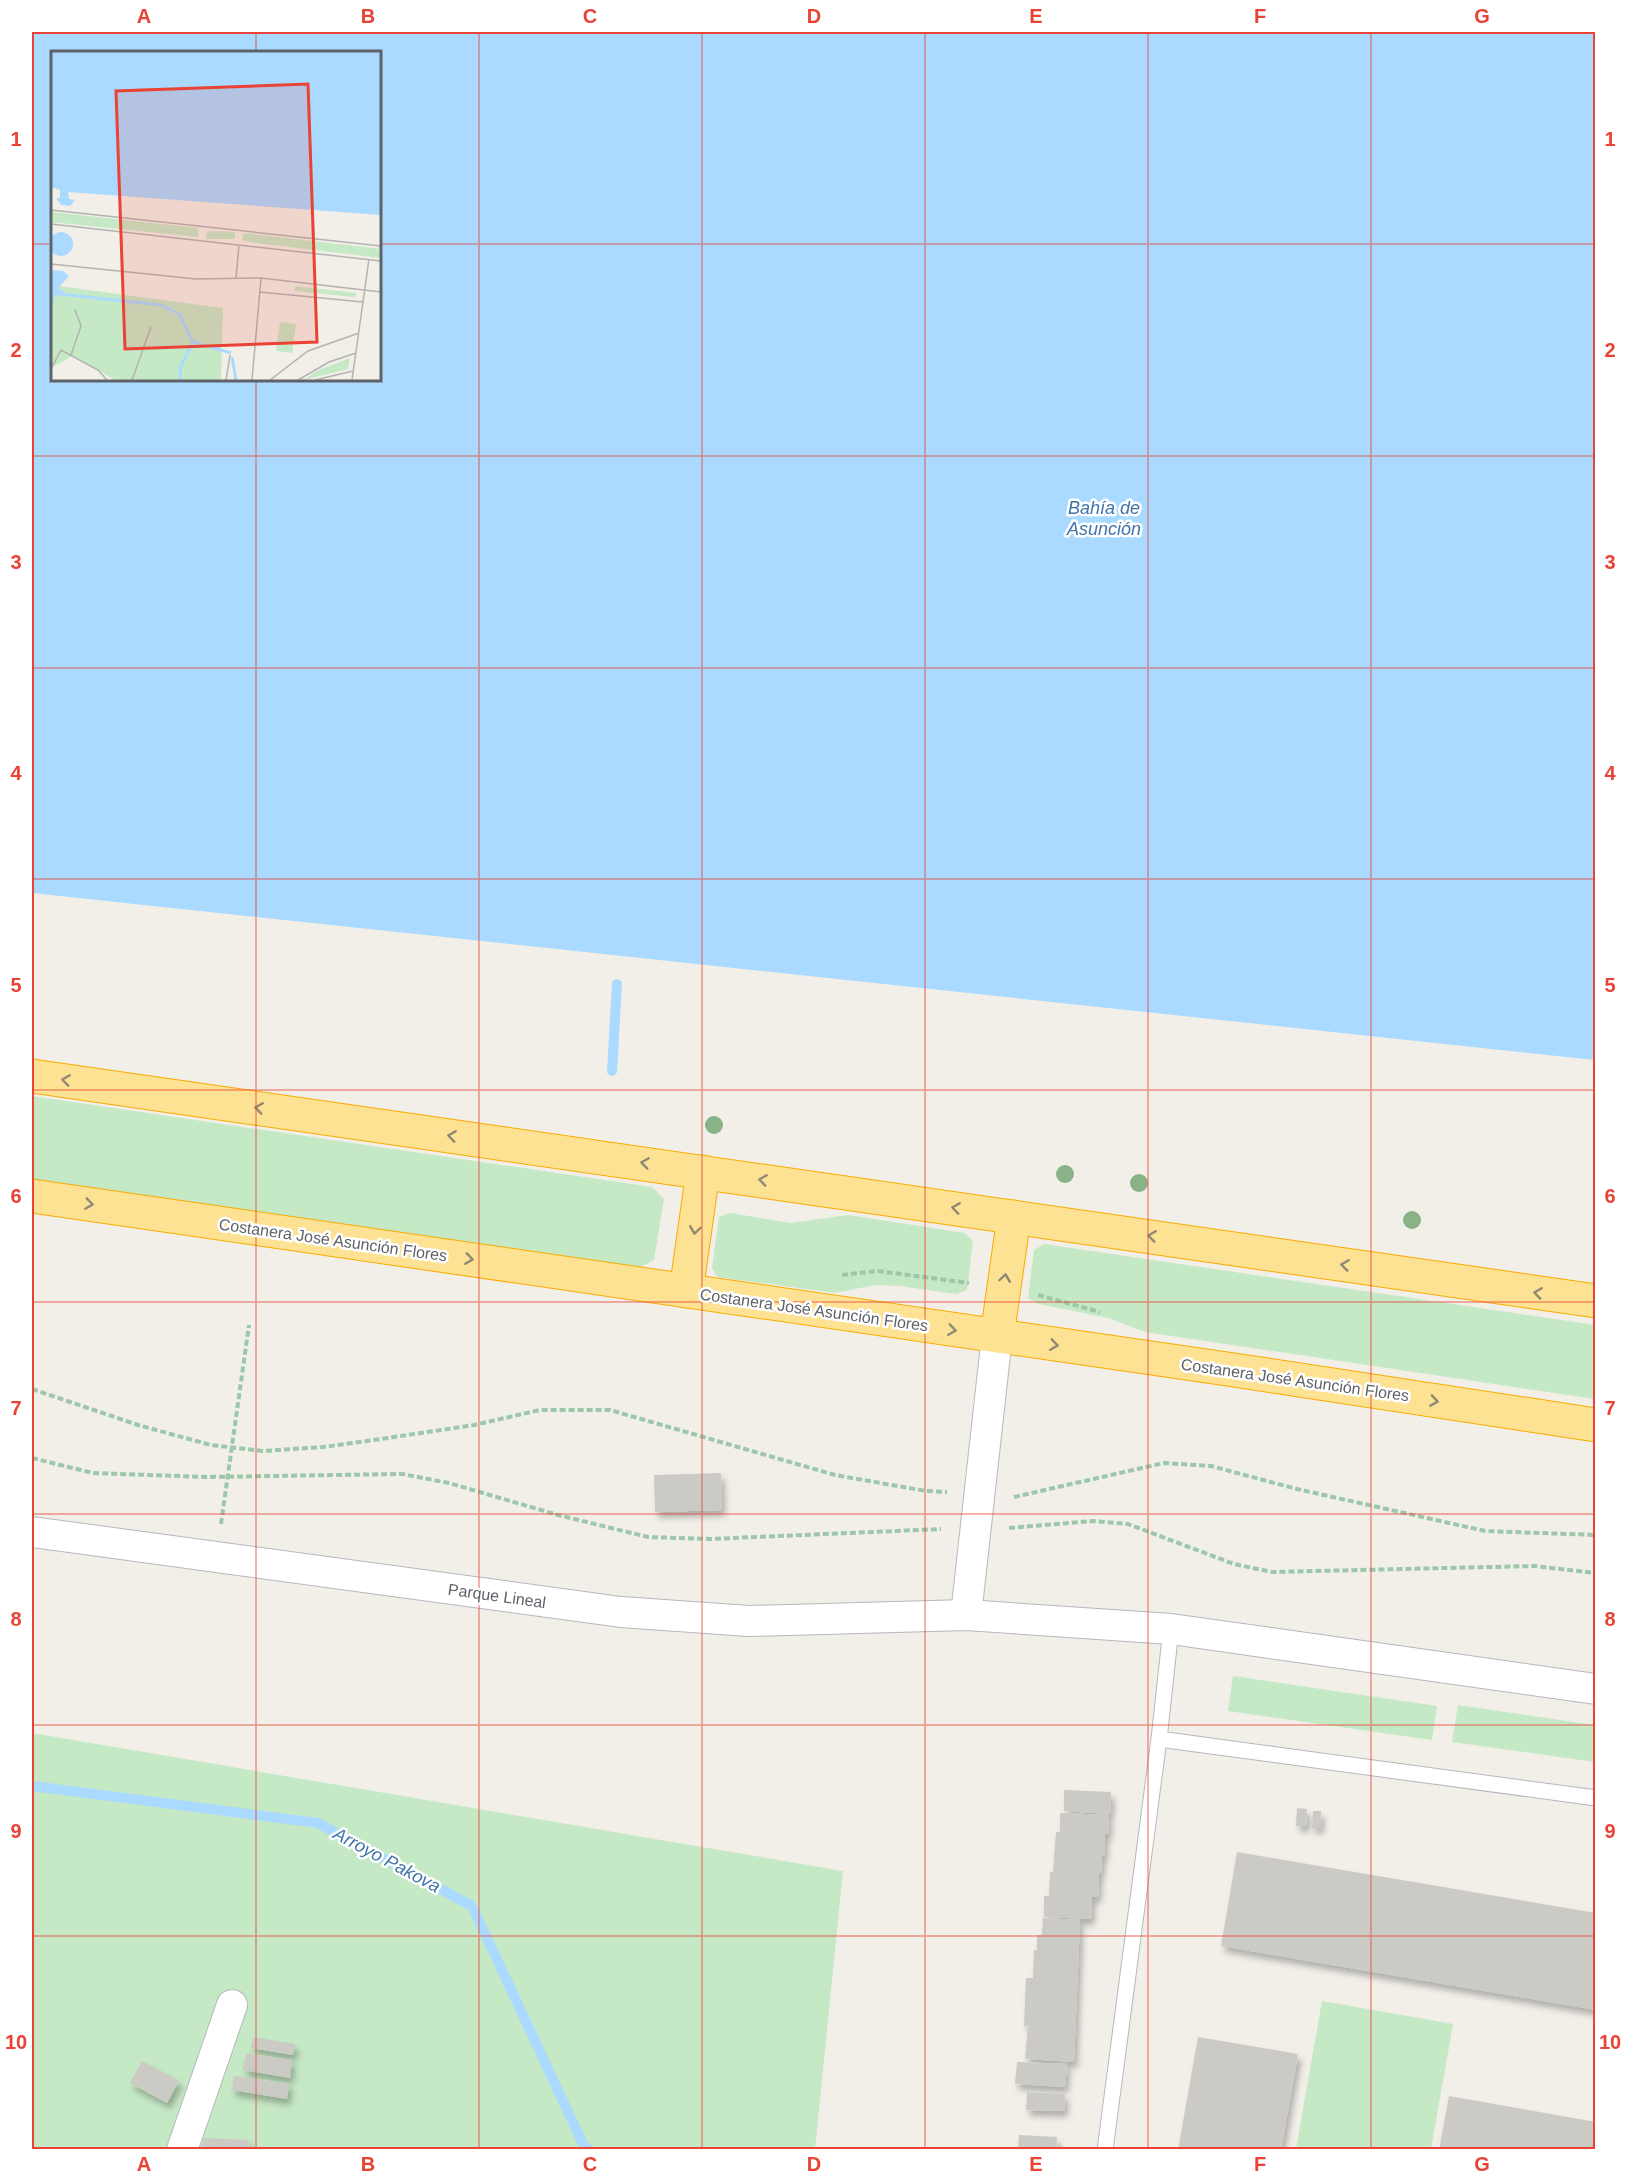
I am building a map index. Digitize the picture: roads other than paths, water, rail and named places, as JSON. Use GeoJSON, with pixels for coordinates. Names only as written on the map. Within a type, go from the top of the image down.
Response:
{"type":"FeatureCollection","features":[{"type":"Feature","properties":{"kind":"highway"},"geometry":{"type":"LineString","coordinates":[[32,1076],[1596,1301]]}},
{"type":"Feature","properties":{"kind":"highway"},"geometry":{"type":"LineString","coordinates":[[686,1291],[703,1172]]}},
{"type":"Feature","properties":{"kind":"highway","name":"Costanera José Asunción Flores"},"geometry":{"type":"LineString","coordinates":[[32,1196],[1596,1425]]}},
{"type":"Feature","properties":{"kind":"highway"},"geometry":{"type":"LineString","coordinates":[[996,1336],[1014,1217]]}},
{"type":"Feature","properties":{"kind":"street"},"geometry":{"type":"LineString","coordinates":[[966,1615],[996,1336]]}},
{"type":"Feature","properties":{"kind":"street","name":"Parque Lineal"},"geometry":{"type":"LineString","coordinates":[[32,1532],[621,1612],[749,1621],[966,1615],[1171,1629],[1596,1689]]}},
{"type":"Feature","properties":{"kind":"street"},"geometry":{"type":"LineString","coordinates":[[182,2150],[232,2005]]}},
{"type":"Feature","properties":{"kind":"lane"},"geometry":{"type":"LineString","coordinates":[[1105,2150],[1159,1739],[1171,1629]]}},
{"type":"Feature","properties":{"kind":"lane"},"geometry":{"type":"LineString","coordinates":[[1159,1739],[1596,1798]]}},
{"type":"Feature","properties":{"kind":"water","name":"Bahía de Asunción"},"geometry":{"type":"Polygon","coordinates":[[[32,32],[1595,32],[1595,1060],[32,893],[32,32]]]}},
{"type":"Feature","properties":{"kind":"waterway"},"geometry":{"type":"LineString","coordinates":[[612,1071],[617,984]]}},
{"type":"Feature","properties":{"kind":"waterway","name":"Arroyo Pakova"},"geometry":{"type":"LineString","coordinates":[[32,1786],[318,1823],[472,1906],[584,2146],[589,2150]]}}]}
